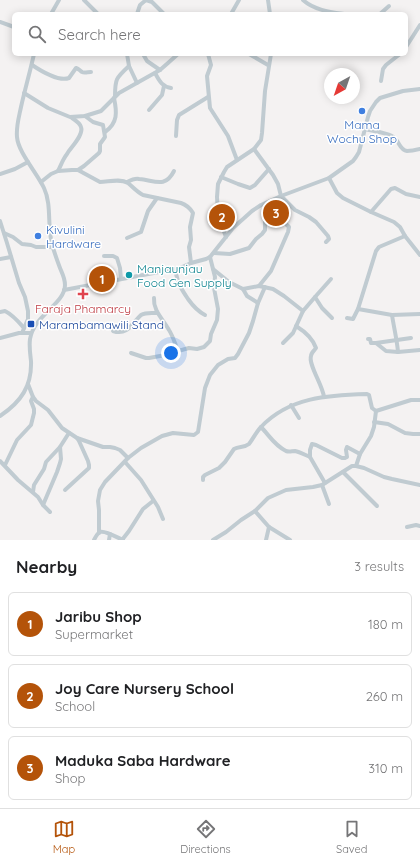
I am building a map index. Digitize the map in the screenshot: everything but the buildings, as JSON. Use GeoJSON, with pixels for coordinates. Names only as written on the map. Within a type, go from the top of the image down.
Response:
{"type":"FeatureCollection","features":[{"type":"Feature","properties":{"kind":"street"},"geometry":{"type":"LineString","coordinates":[[52,12],[59,0]]}},
{"type":"Feature","properties":{"kind":"street"},"geometry":{"type":"LineString","coordinates":[[84,0],[96,12]]}},
{"type":"Feature","properties":{"kind":"street"},"geometry":{"type":"LineString","coordinates":[[138,12],[140,6],[146,0],[152,2],[162,12]]}},
{"type":"Feature","properties":{"kind":"street"},"geometry":{"type":"LineString","coordinates":[[232,12],[239,0]]}},
{"type":"Feature","properties":{"kind":"street"},"geometry":{"type":"LineString","coordinates":[[268,0],[270,12]]}},
{"type":"Feature","properties":{"kind":"street"},"geometry":{"type":"LineString","coordinates":[[303,0],[308,5],[328,12]]}},
{"type":"Feature","properties":{"kind":"street"},"geometry":{"type":"LineString","coordinates":[[382,12],[390,6]]}},
{"type":"Feature","properties":{"kind":"street"},"geometry":{"type":"LineString","coordinates":[[0,22],[12,26]]}},
{"type":"Feature","properties":{"kind":"street"},"geometry":{"type":"LineString","coordinates":[[408,44],[420,25]]}},
{"type":"Feature","properties":{"kind":"street"},"geometry":{"type":"LineString","coordinates":[[0,416],[17,402],[28,384],[31,333],[41,318],[62,297],[65,286],[64,278],[50,234],[47,197],[44,188],[22,151],[17,138],[17,122],[34,56]]}},
{"type":"Feature","properties":{"kind":"street"},"geometry":{"type":"LineString","coordinates":[[127,56],[129,66],[137,83]]}},
{"type":"Feature","properties":{"kind":"street"},"geometry":{"type":"LineString","coordinates":[[144,56],[147,61],[160,70]]}},
{"type":"Feature","properties":{"kind":"street"},"geometry":{"type":"LineString","coordinates":[[72,118],[101,111],[122,91],[160,70],[176,56]]}},
{"type":"Feature","properties":{"kind":"street"},"geometry":{"type":"LineString","coordinates":[[209,56],[211,65],[207,76],[210,108],[228,136],[236,160]]}},
{"type":"Feature","properties":{"kind":"street"},"geometry":{"type":"LineString","coordinates":[[252,56],[268,65]]}},
{"type":"Feature","properties":{"kind":"street"},"geometry":{"type":"LineString","coordinates":[[226,237],[218,216],[218,184],[227,167],[254,149],[261,140],[265,91],[270,56]]}},
{"type":"Feature","properties":{"kind":"street"},"geometry":{"type":"LineString","coordinates":[[381,81],[386,65],[398,56]]}},
{"type":"Feature","properties":{"kind":"street"},"geometry":{"type":"LineString","coordinates":[[32,65],[51,76],[62,79],[69,78],[76,68],[82,72],[91,72]]}},
{"type":"Feature","properties":{"kind":"street"},"geometry":{"type":"LineString","coordinates":[[105,132],[112,126],[116,117],[114,97],[115,84],[119,75],[129,66]]}},
{"type":"Feature","properties":{"kind":"street"},"geometry":{"type":"LineString","coordinates":[[155,73],[159,81],[164,86],[171,88]]}},
{"type":"Feature","properties":{"kind":"street"},"geometry":{"type":"LineString","coordinates":[[149,110],[162,95],[164,86]]}},
{"type":"Feature","properties":{"kind":"street"},"geometry":{"type":"LineString","coordinates":[[64,290],[180,268],[210,257],[233,228],[252,211],[281,196],[323,181],[353,161],[356,157],[370,111],[380,98],[403,91],[420,89]]}},
{"type":"Feature","properties":{"kind":"street"},"geometry":{"type":"LineString","coordinates":[[24,93],[48,108],[72,118],[79,123],[81,127],[81,132],[76,142],[66,155],[58,170]]}},
{"type":"Feature","properties":{"kind":"street"},"geometry":{"type":"LineString","coordinates":[[176,136],[177,120],[179,115],[208,97]]}},
{"type":"Feature","properties":{"kind":"street"},"geometry":{"type":"LineString","coordinates":[[78,170],[100,151],[100,144],[105,137],[103,125],[93,122],[85,116]]}},
{"type":"Feature","properties":{"kind":"street"},"geometry":{"type":"LineString","coordinates":[[364,129],[391,135],[399,142],[404,150],[408,151],[420,149]]}},
{"type":"Feature","properties":{"kind":"street"},"geometry":{"type":"LineString","coordinates":[[254,149],[278,184],[281,196],[295,210],[317,223],[328,236],[329,239],[326,242]]}},
{"type":"Feature","properties":{"kind":"street"},"geometry":{"type":"LineString","coordinates":[[0,174],[15,169],[28,162]]}},
{"type":"Feature","properties":{"kind":"street"},"geometry":{"type":"LineString","coordinates":[[221,177],[250,188],[255,186],[269,169]]}},
{"type":"Feature","properties":{"kind":"street"},"geometry":{"type":"LineString","coordinates":[[40,182],[58,170],[78,170],[100,182],[126,182],[139,178],[155,182],[168,180],[171,178],[174,171]]}},
{"type":"Feature","properties":{"kind":"street"},"geometry":{"type":"LineString","coordinates":[[329,178],[339,196],[394,222],[400,227],[420,255]]}},
{"type":"Feature","properties":{"kind":"street"},"geometry":{"type":"LineString","coordinates":[[126,182],[140,194],[181,203],[192,210],[193,216],[190,227],[191,240],[189,247],[191,263]]}},
{"type":"Feature","properties":{"kind":"street"},"geometry":{"type":"LineString","coordinates":[[371,212],[386,194],[395,188],[406,194],[420,197]]}},
{"type":"Feature","properties":{"kind":"street"},"geometry":{"type":"LineString","coordinates":[[127,238],[141,232],[148,211],[157,198]]}},
{"type":"Feature","properties":{"kind":"street"},"geometry":{"type":"LineString","coordinates":[[259,286],[271,271],[289,227],[285,223],[283,215],[275,199]]}},
{"type":"Feature","properties":{"kind":"street"},"geometry":{"type":"LineString","coordinates":[[214,253],[230,254],[249,248],[265,230],[265,221],[267,218]]}},
{"type":"Feature","properties":{"kind":"street"},"geometry":{"type":"LineString","coordinates":[[0,221],[19,283],[26,297],[28,319],[22,333]]}},
{"type":"Feature","properties":{"kind":"street"},"geometry":{"type":"LineString","coordinates":[[4,232],[22,244],[36,247],[53,247]]}},
{"type":"Feature","properties":{"kind":"street"},"geometry":{"type":"LineString","coordinates":[[347,318],[353,319],[358,309],[376,251],[379,247],[405,236]]}},
{"type":"Feature","properties":{"kind":"street"},"geometry":{"type":"LineString","coordinates":[[104,256],[113,256],[116,258],[120,268],[121,279]]}},
{"type":"Feature","properties":{"kind":"street"},"geometry":{"type":"LineString","coordinates":[[0,259],[11,257]]}},
{"type":"Feature","properties":{"kind":"street"},"geometry":{"type":"LineString","coordinates":[[131,353],[149,358],[171,354],[189,348],[198,349],[204,347],[210,341],[211,334],[217,320],[218,309],[210,257]]}},
{"type":"Feature","properties":{"kind":"street"},"geometry":{"type":"LineString","coordinates":[[175,269],[178,284],[181,290],[196,309],[205,315]]}},
{"type":"Feature","properties":{"kind":"street"},"geometry":{"type":"LineString","coordinates":[[213,269],[229,282],[243,289],[247,296],[258,303]]}},
{"type":"Feature","properties":{"kind":"street"},"geometry":{"type":"LineString","coordinates":[[283,343],[293,333],[303,311],[331,279]]}},
{"type":"Feature","properties":{"kind":"street"},"geometry":{"type":"LineString","coordinates":[[243,289],[259,286],[273,289],[303,311]]}},
{"type":"Feature","properties":{"kind":"street"},"geometry":{"type":"LineString","coordinates":[[94,540],[99,533],[98,501],[100,490],[105,482],[128,458],[141,448],[162,436],[173,433],[194,435],[198,432],[205,388],[210,375],[218,365],[228,359],[235,358],[238,354],[248,333],[265,287]]}},
{"type":"Feature","properties":{"kind":"street"},"geometry":{"type":"LineString","coordinates":[[315,297],[322,308],[332,318]]}},
{"type":"Feature","properties":{"kind":"street"},"geometry":{"type":"LineString","coordinates":[[154,298],[157,313],[170,331],[178,351]]}},
{"type":"Feature","properties":{"kind":"street"},"geometry":{"type":"LineString","coordinates":[[358,309],[392,315],[420,314]]}},
{"type":"Feature","properties":{"kind":"street"},"geometry":{"type":"LineString","coordinates":[[0,312],[4,310],[10,313],[24,328]]}},
{"type":"Feature","properties":{"kind":"street"},"geometry":{"type":"LineString","coordinates":[[113,331],[126,331],[141,315],[157,313]]}},
{"type":"Feature","properties":{"kind":"street"},"geometry":{"type":"LineString","coordinates":[[392,315],[398,352]]}},
{"type":"Feature","properties":{"kind":"street"},"geometry":{"type":"LineString","coordinates":[[296,326],[303,330],[312,339],[315,345],[316,348],[310,361],[320,383],[324,397]]}},
{"type":"Feature","properties":{"kind":"street"},"geometry":{"type":"LineString","coordinates":[[0,338],[22,333],[31,333]]}},
{"type":"Feature","properties":{"kind":"street"},"geometry":{"type":"LineString","coordinates":[[368,339],[370,339],[371,343],[376,343],[411,338]]}},
{"type":"Feature","properties":{"kind":"street"},"geometry":{"type":"LineString","coordinates":[[376,343],[386,351],[398,352],[420,350]]}},
{"type":"Feature","properties":{"kind":"street"},"geometry":{"type":"LineString","coordinates":[[28,384],[36,401],[48,410],[62,428],[68,433],[77,438],[103,447],[110,447],[120,450],[128,458]]}},
{"type":"Feature","properties":{"kind":"street"},"geometry":{"type":"LineString","coordinates":[[203,480],[205,475],[219,468],[225,462],[234,449],[249,444],[261,427],[282,410],[291,405],[313,398],[336,395],[368,394],[372,408],[376,411]]}},
{"type":"Feature","properties":{"kind":"street"},"geometry":{"type":"LineString","coordinates":[[5,465],[17,440],[31,425],[34,413],[31,402],[33,397]]}},
{"type":"Feature","properties":{"kind":"street"},"geometry":{"type":"LineString","coordinates":[[376,411],[411,400],[420,400]]}},
{"type":"Feature","properties":{"kind":"street"},"geometry":{"type":"LineString","coordinates":[[291,405],[300,418]]}},
{"type":"Feature","properties":{"kind":"street"},"geometry":{"type":"LineString","coordinates":[[356,466],[360,454],[371,436],[376,411]]}},
{"type":"Feature","properties":{"kind":"street"},"geometry":{"type":"LineString","coordinates":[[374,422],[388,424],[405,433],[420,434]]}},
{"type":"Feature","properties":{"kind":"street"},"geometry":{"type":"LineString","coordinates":[[261,427],[277,445],[285,450],[289,452],[297,452],[310,457]]}},
{"type":"Feature","properties":{"kind":"street"},"geometry":{"type":"LineString","coordinates":[[33,492],[34,485],[44,469],[46,462],[60,447],[68,433]]}},
{"type":"Feature","properties":{"kind":"street"},"geometry":{"type":"LineString","coordinates":[[65,490],[89,468],[88,461],[77,438]]}},
{"type":"Feature","properties":{"kind":"street"},"geometry":{"type":"LineString","coordinates":[[329,504],[324,484],[310,457],[311,446],[313,444],[342,458],[347,457],[347,448],[360,454]]}},
{"type":"Feature","properties":{"kind":"street"},"geometry":{"type":"LineString","coordinates":[[43,505],[58,472],[62,459],[60,447]]}},
{"type":"Feature","properties":{"kind":"street"},"geometry":{"type":"LineString","coordinates":[[0,461],[18,480],[38,497],[50,512]]}},
{"type":"Feature","properties":{"kind":"street"},"geometry":{"type":"LineString","coordinates":[[125,462],[141,480],[158,507],[163,519]]}},
{"type":"Feature","properties":{"kind":"street"},"geometry":{"type":"LineString","coordinates":[[213,540],[255,511],[268,498],[286,490],[313,487],[324,484],[352,466],[364,468],[384,477],[420,485]]}},
{"type":"Feature","properties":{"kind":"street"},"geometry":{"type":"LineString","coordinates":[[343,472],[377,506]]}},
{"type":"Feature","properties":{"kind":"street"},"geometry":{"type":"LineString","coordinates":[[99,533],[110,534],[122,540],[143,509],[153,501]]}},
{"type":"Feature","properties":{"kind":"street"},"geometry":{"type":"LineString","coordinates":[[255,511],[269,527],[290,540]]}},
{"type":"Feature","properties":{"kind":"street"},"geometry":{"type":"LineString","coordinates":[[407,527],[416,525],[420,526]]}},
{"type":"Feature","properties":{"kind":"street"},"geometry":{"type":"LineString","coordinates":[[266,540],[269,527]]}},
{"type":"Feature","properties":{"kind":"street"},"geometry":{"type":"LineString","coordinates":[[109,540],[110,534]]}},
{"type":"Feature","properties":{"kind":"place","name":"Mama Wochu Shop"},"geometry":{"type":"Point","coordinates":[362,111]}},
{"type":"Feature","properties":{"kind":"place","name":"Maduka Saba Hardware"},"geometry":{"type":"Point","coordinates":[276,213]}},
{"type":"Feature","properties":{"kind":"place","name":"Joy Care Nursery School"},"geometry":{"type":"Point","coordinates":[222,217]}},
{"type":"Feature","properties":{"kind":"place","name":"Kivulini Hardware"},"geometry":{"type":"Point","coordinates":[38,236]}},
{"type":"Feature","properties":{"kind":"place","name":"Manjaunjau Food Gen Supply"},"geometry":{"type":"Point","coordinates":[129,275]}},
{"type":"Feature","properties":{"kind":"place","name":"Jaribu Shop"},"geometry":{"type":"Point","coordinates":[102,279]}},
{"type":"Feature","properties":{"kind":"place","name":"Faraja Phamarcy"},"geometry":{"type":"Point","coordinates":[83,294]}},
{"type":"Feature","properties":{"kind":"place","name":"Marambamawili Stand"},"geometry":{"type":"Point","coordinates":[31,324]}}]}
